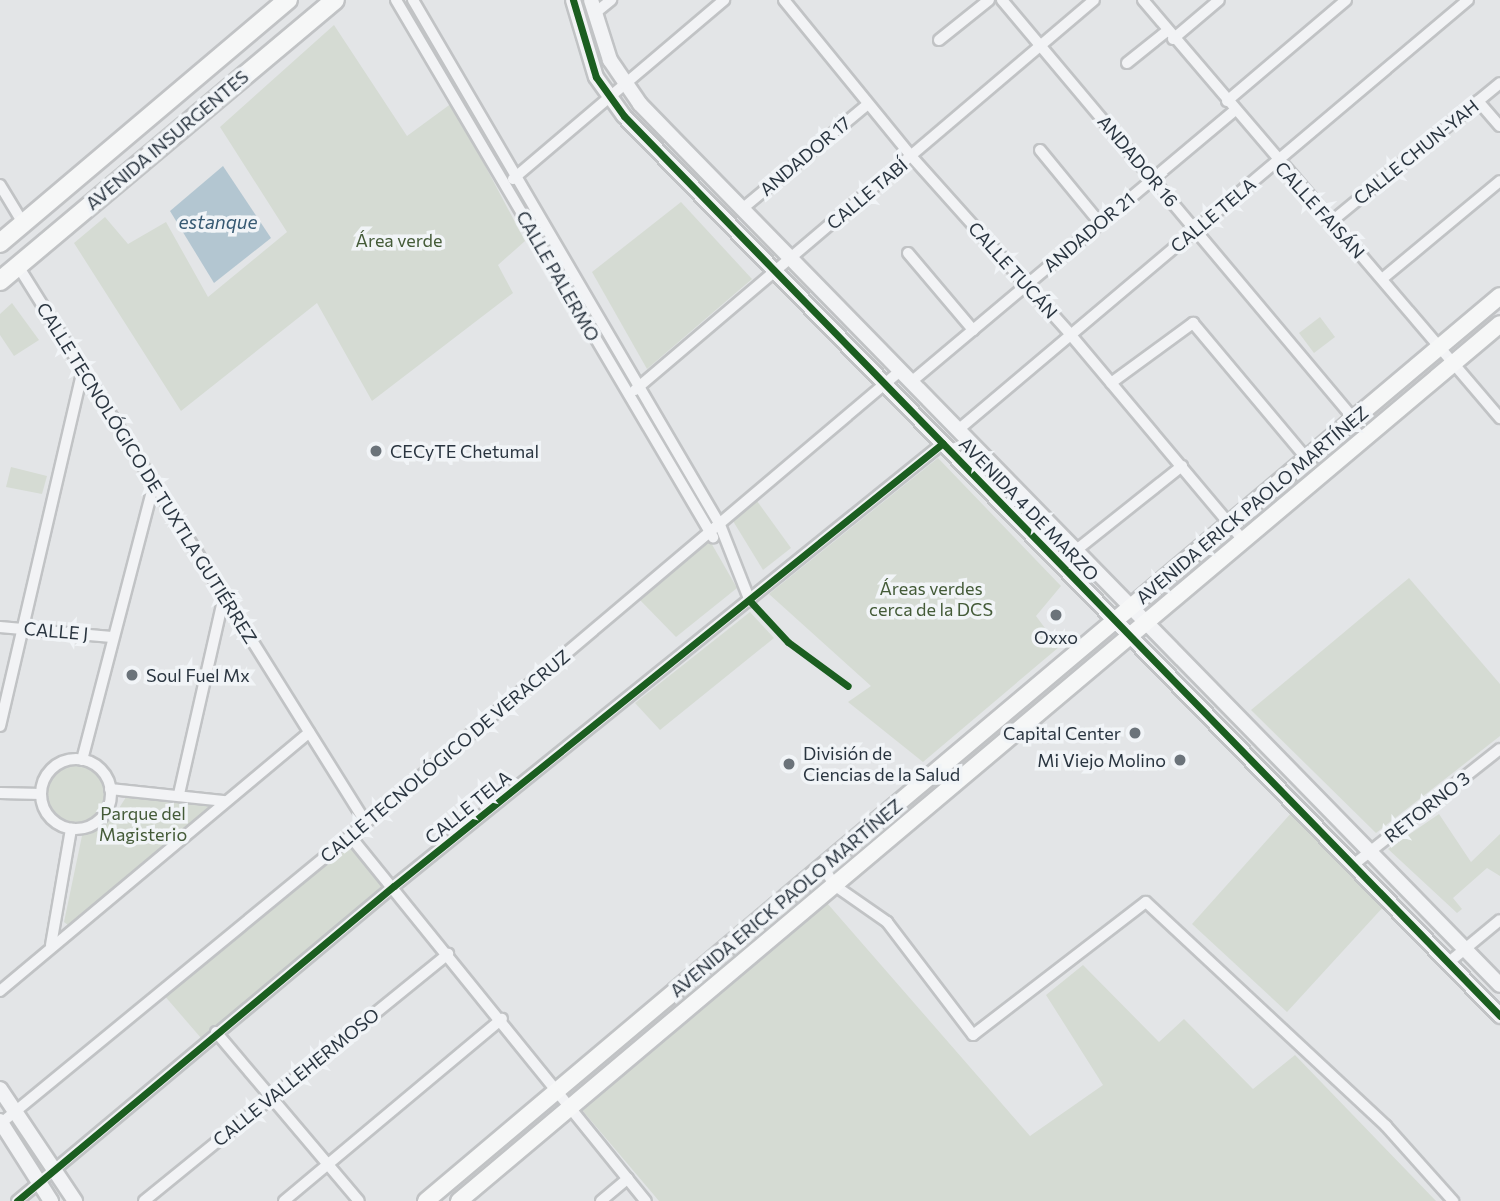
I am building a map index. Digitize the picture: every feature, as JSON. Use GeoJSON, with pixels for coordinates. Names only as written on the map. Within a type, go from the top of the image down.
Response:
{"type":"FeatureCollection","features":[{"type":"Feature","properties":{"kind":"main road","name":"AVENIDA INSURGENTES"},"geometry":{"type":"LineString","coordinates":[[0,243],[288,0]]}},
{"type":"Feature","properties":{"kind":"main road","name":"AVENIDA INSURGENTES"},"geometry":{"type":"LineString","coordinates":[[0,281],[335,0]]}},
{"type":"Feature","properties":{"kind":"main road","name":"AVENIDA ERICK PAOLO MARTÍNEZ"},"geometry":{"type":"LineString","coordinates":[[426,1201],[1500,296]]}},
{"type":"Feature","properties":{"kind":"main road","name":"AVENIDA ERICK PAOLO MARTÍNEZ"},"geometry":{"type":"LineString","coordinates":[[459,1201],[1500,324]]}},
{"type":"Feature","properties":{"kind":"street","name":"CALLE PALERMO"},"geometry":{"type":"LineString","coordinates":[[396,0],[709,534],[726,547]]}},
{"type":"Feature","properties":{"kind":"street","name":"CALLE PALERMO"},"geometry":{"type":"LineString","coordinates":[[414,0],[720,525],[726,547],[750,601]]}},
{"type":"Feature","properties":{"kind":"street","name":"AVENIDA 4 DE MARZO"},"geometry":{"type":"LineString","coordinates":[[573,0],[596,77],[609,97],[1500,1016]]}},
{"type":"Feature","properties":{"kind":"street"},"geometry":{"type":"LineString","coordinates":[[593,6],[611,0]]}},
{"type":"Feature","properties":{"kind":"street"},"geometry":{"type":"LineString","coordinates":[[505,185],[609,97],[622,82],[724,0]]}},
{"type":"Feature","properties":{"kind":"street","name":"CALLE TUCÁN"},"geometry":{"type":"LineString","coordinates":[[783,0],[912,157],[1070,334],[1243,540]]}},
{"type":"Feature","properties":{"kind":"street"},"geometry":{"type":"LineString","coordinates":[[939,40],[989,0]]}},
{"type":"Feature","properties":{"kind":"street","name":"ANDADOR 16"},"geometry":{"type":"LineString","coordinates":[[1002,0],[1354,419]]}},
{"type":"Feature","properties":{"kind":"street","name":"CALLE TABÍ"},"geometry":{"type":"LineString","coordinates":[[628,395],[640,388],[1094,0]]}},
{"type":"Feature","properties":{"kind":"street","name":"CALLE FAISÁN"},"geometry":{"type":"LineString","coordinates":[[1143,0],[1277,162],[1455,361],[1500,418]]}},
{"type":"Feature","properties":{"kind":"street"},"geometry":{"type":"LineString","coordinates":[[1127,63],[1219,0]]}},
{"type":"Feature","properties":{"kind":"street"},"geometry":{"type":"LineString","coordinates":[[1227,101],[1346,0]]}},
{"type":"Feature","properties":{"kind":"street","name":"CALLE TELA"},"geometry":{"type":"LineString","coordinates":[[958,430],[1468,0]]}},
{"type":"Feature","properties":{"kind":"street","name":"AVENIDA 4 DE MARZO"},"geometry":{"type":"LineString","coordinates":[[593,6],[622,82],[742,209],[1500,985]]}},
{"type":"Feature","properties":{"kind":"street","name":"CALLE CHUN-YAH"},"geometry":{"type":"LineString","coordinates":[[1332,221],[1500,83]]}},
{"type":"Feature","properties":{"kind":"street"},"geometry":{"type":"LineString","coordinates":[[1478,101],[1500,126]]}},
{"type":"Feature","properties":{"kind":"street","name":"ANDADOR 17"},"geometry":{"type":"LineString","coordinates":[[742,209],[868,104]]}},
{"type":"Feature","properties":{"kind":"street","name":"ANDADOR 21"},"geometry":{"type":"LineString","coordinates":[[911,382],[1235,110]]}},
{"type":"Feature","properties":{"kind":"street"},"geometry":{"type":"LineString","coordinates":[[1040,150],[1100,223]]}},
{"type":"Feature","properties":{"kind":"street"},"geometry":{"type":"LineString","coordinates":[[1381,279],[1500,181]]}},
{"type":"Feature","properties":{"kind":"street"},"geometry":{"type":"LineString","coordinates":[[0,185],[23,223]]}},
{"type":"Feature","properties":{"kind":"street"},"geometry":{"type":"LineString","coordinates":[[908,253],[973,330]]}},
{"type":"Feature","properties":{"kind":"street","name":"CALLE TECNOLÓGICO DE TUXTLA GUTIÉRREZ"},"geometry":{"type":"LineString","coordinates":[[18,266],[366,823]]}},
{"type":"Feature","properties":{"kind":"street"},"geometry":{"type":"LineString","coordinates":[[1111,383],[1193,323],[1307,459]]}},
{"type":"Feature","properties":{"kind":"street"},"geometry":{"type":"LineString","coordinates":[[0,726],[20,628],[83,369]]}},
{"type":"Feature","properties":{"kind":"street","name":"CALLE TECNOLÓGICO DE VERACRUZ"},"geometry":{"type":"LineString","coordinates":[[0,1122],[366,823],[900,371]]}},
{"type":"Feature","properties":{"kind":"street","name":"CALLE TELA"},"geometry":{"type":"LineString","coordinates":[[17,1201],[394,886],[943,443]]}},
{"type":"Feature","properties":{"kind":"street"},"geometry":{"type":"LineString","coordinates":[[1060,563],[1101,534],[1182,466]]}},
{"type":"Feature","properties":{"kind":"street"},"geometry":{"type":"LineString","coordinates":[[82,760],[112,636],[154,484]]}},
{"type":"Feature","properties":{"kind":"street"},"geometry":{"type":"LineString","coordinates":[[179,794],[224,596]]}},
{"type":"Feature","properties":{"kind":"street","name":"CALLE J"},"geometry":{"type":"LineString","coordinates":[[0,626],[112,636]]}},
{"type":"Feature","properties":{"kind":"street"},"geometry":{"type":"LineString","coordinates":[[0,991],[51,945],[309,733]]}},
{"type":"Feature","properties":{"kind":"street","name":"RETORNO 3"},"geometry":{"type":"LineString","coordinates":[[1353,865],[1500,749]]}},
{"type":"Feature","properties":{"kind":"street"},"geometry":{"type":"LineString","coordinates":[[82,760],[101,770],[110,789],[100,818],[71,829],[46,814],[41,794],[43,782],[58,764],[82,760]]}},
{"type":"Feature","properties":{"kind":"street"},"geometry":{"type":"LineString","coordinates":[[110,789],[179,794],[225,801]]}},
{"type":"Feature","properties":{"kind":"street"},"geometry":{"type":"LineString","coordinates":[[0,793],[41,794]]}},
{"type":"Feature","properties":{"kind":"street"},"geometry":{"type":"LineString","coordinates":[[51,945],[71,829]]}},
{"type":"Feature","properties":{"kind":"street"},"geometry":{"type":"LineString","coordinates":[[350,836],[559,1089],[646,1201]]}},
{"type":"Feature","properties":{"kind":"street"},"geometry":{"type":"LineString","coordinates":[[823,866],[834,885],[887,922],[973,1035],[1146,902],[1387,1126],[1453,1201]]}},
{"type":"Feature","properties":{"kind":"street"},"geometry":{"type":"LineString","coordinates":[[1448,963],[1500,920]]}},
{"type":"Feature","properties":{"kind":"street","name":"CALLE VALLEHERMOSO"},"geometry":{"type":"LineString","coordinates":[[144,1201],[448,954]]}},
{"type":"Feature","properties":{"kind":"street"},"geometry":{"type":"LineString","coordinates":[[284,1201],[502,1020]]}},
{"type":"Feature","properties":{"kind":"street"},"geometry":{"type":"LineString","coordinates":[[216,1032],[359,1201]]}},
{"type":"Feature","properties":{"kind":"street"},"geometry":{"type":"LineString","coordinates":[[0,1089],[52,1172],[75,1201]]}},
{"type":"Feature","properties":{"kind":"street"},"geometry":{"type":"LineString","coordinates":[[0,1122],[37,1185],[51,1201]]}},
{"type":"Feature","properties":{"kind":"street"},"geometry":{"type":"LineString","coordinates":[[601,1201],[628,1178]]}},
{"type":"Feature","properties":{"kind":"green space","name":"Área verde"},"geometry":{"type":"Polygon","coordinates":[[[334,25],[407,136],[452,103],[525,241],[498,265],[513,293],[372,401],[317,303],[181,411],[74,243],[105,217],[128,244],[166,222],[208,297],[287,232],[220,127],[334,25]]]}},
{"type":"Feature","properties":{"kind":"green space"},"geometry":{"type":"Polygon","coordinates":[[[681,202],[752,279],[647,369],[592,272],[681,202]]]}},
{"type":"Feature","properties":{"kind":"green space"},"geometry":{"type":"Polygon","coordinates":[[[12,303],[39,340],[14,356],[0,335],[0,314],[12,303]]]}},
{"type":"Feature","properties":{"kind":"green space"},"geometry":{"type":"Polygon","coordinates":[[[1320,317],[1335,337],[1314,353],[1299,333],[1320,317]]]}},
{"type":"Feature","properties":{"kind":"green space","name":"Áreas verdes cerca de la DCS"},"geometry":{"type":"Polygon","coordinates":[[[938,458],[1061,586],[1036,616],[1059,647],[923,762],[848,702],[871,686],[769,594],[938,458]]]}},
{"type":"Feature","properties":{"kind":"green space"},"geometry":{"type":"Polygon","coordinates":[[[11,467],[47,476],[42,494],[6,487],[11,467]]]}},
{"type":"Feature","properties":{"kind":"green space"},"geometry":{"type":"Polygon","coordinates":[[[757,501],[791,548],[763,570],[733,521],[757,501]]]}},
{"type":"Feature","properties":{"kind":"green space"},"geometry":{"type":"Polygon","coordinates":[[[710,541],[737,588],[676,637],[639,599],[710,541]]]}},
{"type":"Feature","properties":{"kind":"green space"},"geometry":{"type":"Polygon","coordinates":[[[1409,578],[1500,684],[1500,736],[1376,833],[1251,710],[1409,578]]]}},
{"type":"Feature","properties":{"kind":"green space"},"geometry":{"type":"Polygon","coordinates":[[[750,612],[774,638],[660,730],[635,703],[750,612]]]}},
{"type":"Feature","properties":{"kind":"green space"},"geometry":{"type":"Polygon","coordinates":[[[76,762],[98,771],[107,793],[98,815],[76,824],[54,815],[45,793],[54,771],[76,762]]]}},
{"type":"Feature","properties":{"kind":"green space","name":"Parque del Magisterio"},"geometry":{"type":"Polygon","coordinates":[[[128,794],[216,803],[68,925],[64,922],[83,831],[114,816],[128,794]]]}},
{"type":"Feature","properties":{"kind":"green space"},"geometry":{"type":"Polygon","coordinates":[[[1292,812],[1385,905],[1287,1012],[1192,924],[1292,812]]]}},
{"type":"Feature","properties":{"kind":"green space"},"geometry":{"type":"Polygon","coordinates":[[[1439,814],[1471,862],[1500,834],[1500,876],[1487,868],[1453,898],[1462,909],[1457,913],[1388,849],[1439,814]]]}},
{"type":"Feature","properties":{"kind":"green space"},"geometry":{"type":"Polygon","coordinates":[[[351,841],[389,885],[201,1038],[163,994],[351,841]]]}},
{"type":"Feature","properties":{"kind":"green space"},"geometry":{"type":"Polygon","coordinates":[[[827,903],[1030,1136],[1103,1085],[1046,995],[1083,965],[1159,1042],[1184,1019],[1253,1089],[1295,1055],[1436,1201],[659,1201],[582,1110],[827,903]]]}},
{"type":"Feature","properties":{"kind":"water","name":"estanque"},"geometry":{"type":"Polygon","coordinates":[[[223,166],[271,238],[214,283],[170,211],[223,166]]]}},
{"type":"Feature","properties":{"kind":"cycle path"},"geometry":{"type":"LineString","coordinates":[[573,0],[596,77],[624,116],[1500,1016]]}},
{"type":"Feature","properties":{"kind":"cycle path"},"geometry":{"type":"LineString","coordinates":[[17,1201],[394,886],[943,443]]}},
{"type":"Feature","properties":{"kind":"cycle path"},"geometry":{"type":"LineString","coordinates":[[750,601],[788,642],[848,686]]}},
{"type":"Feature","properties":{"kind":"place","name":"CECyTE Chetumal"},"geometry":{"type":"Point","coordinates":[376,451]}},
{"type":"Feature","properties":{"kind":"place","name":"Oxxo"},"geometry":{"type":"Point","coordinates":[1056,615]}},
{"type":"Feature","properties":{"kind":"place","name":"Soul Fuel Mx"},"geometry":{"type":"Point","coordinates":[132,675]}},
{"type":"Feature","properties":{"kind":"place","name":"Capital Center"},"geometry":{"type":"Point","coordinates":[1135,733]}},
{"type":"Feature","properties":{"kind":"place","name":"Mi Viejo Molino"},"geometry":{"type":"Point","coordinates":[1180,760]}},
{"type":"Feature","properties":{"kind":"place","name":"División de Ciencias de la Salud"},"geometry":{"type":"Point","coordinates":[789,764]}}]}
